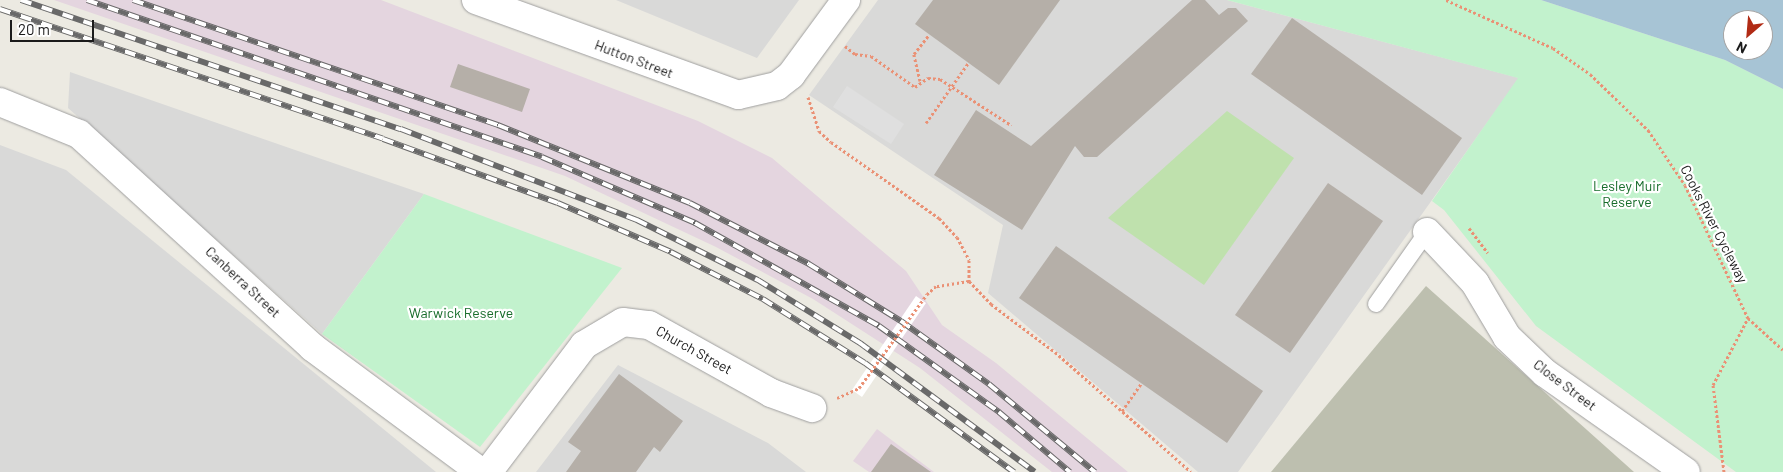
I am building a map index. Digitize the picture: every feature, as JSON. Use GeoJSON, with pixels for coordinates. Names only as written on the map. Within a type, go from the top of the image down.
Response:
{"type":"FeatureCollection","features":[{"type":"Feature","properties":{"kind":"street","name":"Hutton Street"},"geometry":{"type":"LineString","coordinates":[[476,0],[719,91],[757,94],[777,86],[791,74],[846,0]]}},
{"type":"Feature","properties":{"kind":"street","name":"Canberra Street"},"geometry":{"type":"LineString","coordinates":[[0,102],[79,134],[312,347],[481,472]]}},
{"type":"Feature","properties":{"kind":"street","name":"Close Street"},"geometry":{"type":"LineString","coordinates":[[1427,232],[1475,284],[1507,337],[1546,373],[1686,472]]}},
{"type":"Feature","properties":{"kind":"street","name":"Church Street"},"geometry":{"type":"LineString","coordinates":[[488,472],[584,345],[623,322],[649,325],[771,393],[812,408]]}},
{"type":"Feature","properties":{"kind":"lane"},"geometry":{"type":"LineString","coordinates":[[1376,304],[1427,232]]}},
{"type":"Feature","properties":{"kind":"path","name":"Cooks River Cycleway"},"geometry":{"type":"LineString","coordinates":[[1446,0],[1553,48],[1590,74],[1648,130],[1685,185],[1748,318],[1783,350]]}},
{"type":"Feature","properties":{"kind":"path"},"geometry":{"type":"LineString","coordinates":[[824,31],[855,54],[872,56],[915,87],[920,81],[940,79],[1011,125]]}},
{"type":"Feature","properties":{"kind":"path"},"geometry":{"type":"LineString","coordinates":[[920,81],[914,54],[929,35]]}},
{"type":"Feature","properties":{"kind":"path"},"geometry":{"type":"LineString","coordinates":[[926,122],[969,62]]}},
{"type":"Feature","properties":{"kind":"path"},"geometry":{"type":"LineString","coordinates":[[791,74],[807,85],[810,112],[819,131],[939,218],[957,237],[969,260],[969,280],[991,304],[1122,411],[1191,472]]}},
{"type":"Feature","properties":{"kind":"path"},"geometry":{"type":"LineString","coordinates":[[1469,228],[1490,256]]}},
{"type":"Feature","properties":{"kind":"path"},"geometry":{"type":"LineString","coordinates":[[860,388],[927,294],[936,286],[969,280]]}},
{"type":"Feature","properties":{"kind":"path"},"geometry":{"type":"LineString","coordinates":[[1724,472],[1713,385],[1748,318]]}},
{"type":"Feature","properties":{"kind":"path"},"geometry":{"type":"LineString","coordinates":[[1122,411],[1141,384]]}},
{"type":"Feature","properties":{"kind":"shaded area"},"geometry":{"type":"Polygon","coordinates":[[[54,0],[381,0],[698,121],[772,158],[906,271],[942,325],[996,363],[1128,472],[1052,472],[920,368],[813,299],[716,247],[565,176],[54,0]]]}},
{"type":"Feature","properties":{"kind":"shaded area"},"geometry":{"type":"Polygon","coordinates":[[[616,0],[799,0],[757,58],[616,0]]]}},
{"type":"Feature","properties":{"kind":"shaded area"},"geometry":{"type":"Polygon","coordinates":[[[878,0],[1227,0],[1519,78],[1238,472],[1198,472],[988,293],[1003,225],[809,95],[878,0]]]}},
{"type":"Feature","properties":{"kind":"shaded area"},"geometry":{"type":"Polygon","coordinates":[[[70,72],[424,194],[322,334],[68,108],[70,72]]]}},
{"type":"Feature","properties":{"kind":"shaded area"},"geometry":{"type":"Polygon","coordinates":[[[847,86],[904,124],[891,144],[833,107],[847,86]]]}},
{"type":"Feature","properties":{"kind":"shaded area"},"geometry":{"type":"Polygon","coordinates":[[[0,145],[66,170],[436,472],[0,472],[0,145]]]}},
{"type":"Feature","properties":{"kind":"shaded area"},"geometry":{"type":"Polygon","coordinates":[[[1426,286],[1634,472],[1271,472],[1426,286]]]}},
{"type":"Feature","properties":{"kind":"shaded area"},"geometry":{"type":"Polygon","coordinates":[[[618,365],[768,443],[806,472],[536,472],[618,365]]]}},
{"type":"Feature","properties":{"kind":"shaded area"},"geometry":{"type":"Polygon","coordinates":[[[877,429],[934,472],[869,472],[853,461],[877,429]]]}},
{"type":"Feature","properties":{"kind":"green space","name":"Lesley Muir Reserve"},"geometry":{"type":"Polygon","coordinates":[[[1227,0],[1541,0],[1725,60],[1783,89],[1783,472],[1736,472],[1536,326],[1444,210],[1432,201],[1518,78],[1227,0]]]}},
{"type":"Feature","properties":{"kind":"green space"},"geometry":{"type":"Polygon","coordinates":[[[1227,111],[1294,158],[1204,285],[1108,218],[1227,111]]]}},
{"type":"Feature","properties":{"kind":"green space","name":"Warwick Reserve"},"geometry":{"type":"Polygon","coordinates":[[[424,194],[622,268],[480,447],[322,334],[424,194]]]}},
{"type":"Feature","properties":{"kind":"water"},"geometry":{"type":"Polygon","coordinates":[[[1541,0],[1783,0],[1783,89],[1725,60],[1773,60],[1773,10],[1723,10],[1723,59],[1541,0]]]}},
{"type":"Feature","properties":{"kind":"pier"},"geometry":{"type":"Polygon","coordinates":[[[916,296],[926,303],[862,397],[852,390],[916,296]]]}},
{"type":"Feature","properties":{"kind":"building"},"geometry":{"type":"Polygon","coordinates":[[[933,0],[1060,0],[999,85],[915,24],[933,0]]]}},
{"type":"Feature","properties":{"kind":"building"},"geometry":{"type":"Polygon","coordinates":[[[1192,0],[1205,0],[1219,15],[1228,8],[1236,8],[1248,21],[1097,157],[1084,157],[1075,146],[1022,230],[934,175],[976,110],[1031,146],[1192,0]]]}},
{"type":"Feature","properties":{"kind":"building"},"geometry":{"type":"Polygon","coordinates":[[[1292,18],[1462,138],[1422,195],[1251,74],[1292,18]]]}},
{"type":"Feature","properties":{"kind":"building"},"geometry":{"type":"Polygon","coordinates":[[[458,64],[530,89],[522,112],[450,87],[458,64]]]}},
{"type":"Feature","properties":{"kind":"building"},"geometry":{"type":"Polygon","coordinates":[[[1328,183],[1383,221],[1290,353],[1235,315],[1328,183]]]}},
{"type":"Feature","properties":{"kind":"building"},"geometry":{"type":"Polygon","coordinates":[[[1056,246],[1263,391],[1227,443],[1019,298],[1056,246]]]}},
{"type":"Feature","properties":{"kind":"building"},"geometry":{"type":"Polygon","coordinates":[[[619,374],[683,421],[660,452],[654,447],[636,472],[566,472],[581,451],[568,442],[619,374]]]}},
{"type":"Feature","properties":{"kind":"building"},"geometry":{"type":"Polygon","coordinates":[[[891,444],[931,472],[871,472],[891,444]]]}},
{"type":"Feature","properties":{"kind":"railway"},"geometry":{"type":"LineString","coordinates":[[21,0],[401,129],[637,220],[758,280],[860,343],[1035,472]]}},
{"type":"Feature","properties":{"kind":"railway"},"geometry":{"type":"LineString","coordinates":[[87,0],[542,157],[695,223],[879,326],[999,412],[1070,472]]}},
{"type":"Feature","properties":{"kind":"railway"},"geometry":{"type":"LineString","coordinates":[[133,0],[498,125],[690,203],[809,264],[901,321],[989,384],[1095,472]]}},
{"type":"Feature","properties":{"kind":"railway"},"geometry":{"type":"LineString","coordinates":[[0,9],[383,139],[558,203],[671,252],[763,299],[865,363],[1014,472]]}}]}
